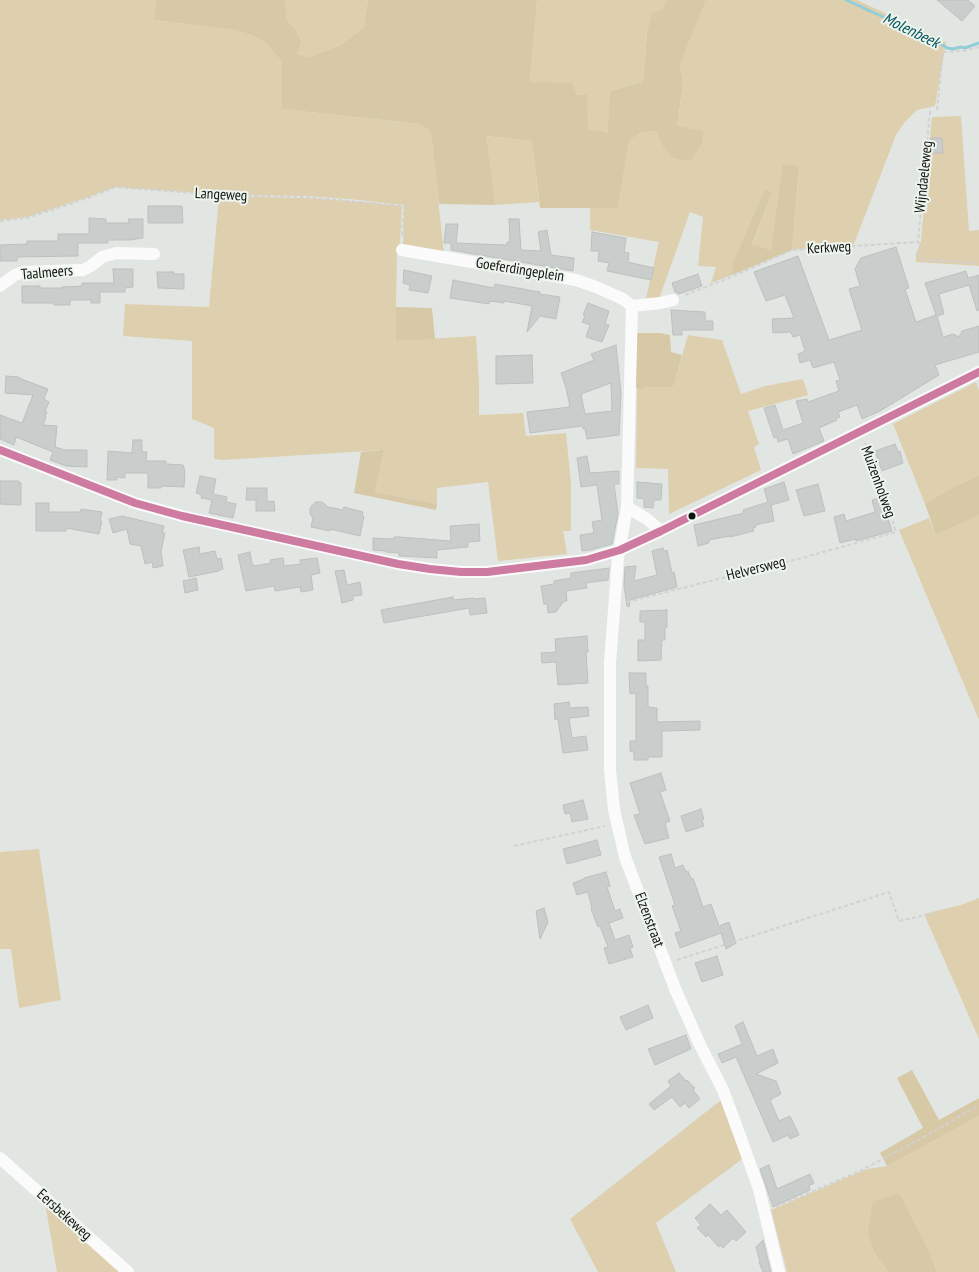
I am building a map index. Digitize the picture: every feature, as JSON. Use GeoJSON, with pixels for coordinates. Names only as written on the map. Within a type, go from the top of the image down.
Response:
{"type":"FeatureCollection","features":[{"type":"Feature","properties":{"kind":"street","name":"Goeferdingeplein"},"geometry":{"type":"LineString","coordinates":[[402,250],[576,280],[623,298],[632,306]]}},
{"type":"Feature","properties":{"kind":"street","name":"Taalmeers"},"geometry":{"type":"LineString","coordinates":[[0,286],[15,275],[23,272],[83,270],[102,257],[116,253],[154,254]]}},
{"type":"Feature","properties":{"kind":"street"},"geometry":{"type":"LineString","coordinates":[[620,550],[627,507],[632,306],[673,300]]}},
{"type":"Feature","properties":{"kind":"street"},"geometry":{"type":"LineString","coordinates":[[0,450],[144,505],[182,516],[398,564],[460,572],[487,572],[586,560],[620,550],[661,532],[979,372]]}},
{"type":"Feature","properties":{"kind":"street"},"geometry":{"type":"LineString","coordinates":[[627,507],[653,524],[661,532]]}},
{"type":"Feature","properties":{"kind":"street","name":"Elzenstraat"},"geometry":{"type":"LineString","coordinates":[[620,550],[610,662],[610,769],[611,790],[617,823],[625,857],[676,991],[700,1047],[723,1090],[759,1190],[780,1272]]}},
{"type":"Feature","properties":{"kind":"street","name":"Eersbekeweg"},"geometry":{"type":"LineString","coordinates":[[0,1158],[128,1272]]}},
{"type":"Feature","properties":{"kind":"path"},"geometry":{"type":"LineString","coordinates":[[937,110],[943,52],[979,48]]}},
{"type":"Feature","properties":{"kind":"path","name":"Wijndaeleweg"},"geometry":{"type":"LineString","coordinates":[[918,242],[930,111]]}},
{"type":"Feature","properties":{"kind":"path","name":"Langeweg"},"geometry":{"type":"LineString","coordinates":[[0,221],[27,218],[115,187],[218,196],[305,197],[404,206],[402,250]]}},
{"type":"Feature","properties":{"kind":"path"},"geometry":{"type":"LineString","coordinates":[[918,242],[920,244],[919,255],[922,259],[979,264]]}},
{"type":"Feature","properties":{"kind":"path","name":"Kerkweg"},"geometry":{"type":"LineString","coordinates":[[673,300],[792,250],[918,242]]}},
{"type":"Feature","properties":{"kind":"path","name":"Muizenholweg"},"geometry":{"type":"LineString","coordinates":[[860,431],[882,488],[896,532]]}},
{"type":"Feature","properties":{"kind":"path","name":"Helversweg"},"geometry":{"type":"LineString","coordinates":[[614,602],[627,602],[896,532]]}},
{"type":"Feature","properties":{"kind":"path"},"geometry":{"type":"LineString","coordinates":[[514,846],[617,823]]}},
{"type":"Feature","properties":{"kind":"path"},"geometry":{"type":"LineString","coordinates":[[666,964],[889,892],[899,921],[935,914]]}},
{"type":"Feature","properties":{"kind":"path"},"geometry":{"type":"LineString","coordinates":[[765,1212],[864,1169],[979,1105]]}},
{"type":"Feature","properties":{"kind":"shaded area"},"geometry":{"type":"Polygon","coordinates":[[[0,0],[156,0],[154,20],[236,30],[265,42],[281,59],[282,109],[420,124],[429,130],[432,141],[444,254],[403,246],[404,205],[349,199],[305,196],[230,195],[115,187],[27,217],[0,220],[0,0]]]}},
{"type":"Feature","properties":{"kind":"shaded area"},"geometry":{"type":"Polygon","coordinates":[[[156,0],[285,0],[287,20],[295,29],[301,42],[297,54],[309,57],[339,46],[364,27],[368,0],[537,0],[530,82],[572,83],[577,95],[587,94],[588,129],[608,132],[610,91],[643,82],[647,34],[652,14],[662,10],[667,0],[706,0],[680,64],[683,84],[677,126],[703,131],[702,143],[691,160],[680,160],[673,158],[663,147],[656,131],[641,132],[629,141],[618,208],[540,208],[532,141],[486,136],[495,205],[439,204],[429,130],[420,124],[282,109],[281,60],[265,42],[236,30],[154,20],[156,0]]]}},
{"type":"Feature","properties":{"kind":"shaded area"},"geometry":{"type":"Polygon","coordinates":[[[285,0],[368,0],[364,27],[339,46],[309,57],[297,54],[295,29],[287,20],[285,0]]]}},
{"type":"Feature","properties":{"kind":"shaded area"},"geometry":{"type":"Polygon","coordinates":[[[537,0],[667,0],[663,10],[647,34],[643,82],[610,91],[609,132],[588,129],[586,94],[577,95],[530,82],[537,0]]]}},
{"type":"Feature","properties":{"kind":"shaded area"},"geometry":{"type":"Polygon","coordinates":[[[706,0],[857,0],[946,42],[935,106],[917,110],[904,123],[896,135],[854,244],[792,250],[799,167],[784,164],[771,250],[752,246],[772,192],[765,189],[733,262],[732,275],[711,283],[716,267],[698,266],[703,217],[690,212],[659,299],[645,302],[659,242],[590,230],[590,208],[618,208],[629,141],[641,132],[656,131],[663,147],[673,158],[691,160],[677,127],[683,84],[680,64],[706,0]]]}},
{"type":"Feature","properties":{"kind":"shaded area"},"geometry":{"type":"Polygon","coordinates":[[[961,116],[969,231],[979,230],[979,266],[916,262],[916,253],[921,241],[932,117],[961,116]]]}},
{"type":"Feature","properties":{"kind":"shaded area"},"geometry":{"type":"Polygon","coordinates":[[[485,136],[532,141],[539,202],[495,205],[485,136]]]}},
{"type":"Feature","properties":{"kind":"shaded area"},"geometry":{"type":"Polygon","coordinates":[[[783,164],[799,166],[792,250],[732,275],[733,262],[765,189],[772,192],[752,245],[771,250],[783,164]]]}},
{"type":"Feature","properties":{"kind":"shaded area"},"geometry":{"type":"Polygon","coordinates":[[[219,196],[304,198],[402,206],[400,242],[397,252],[396,341],[476,336],[479,415],[523,413],[526,436],[566,433],[571,483],[571,531],[563,531],[567,554],[498,561],[488,482],[437,488],[437,504],[375,492],[384,450],[214,459],[214,428],[192,419],[192,341],[123,336],[125,304],[209,307],[219,196]]]}},
{"type":"Feature","properties":{"kind":"shaded area"},"geometry":{"type":"Polygon","coordinates":[[[396,307],[432,308],[435,339],[396,341],[396,307]]]}},
{"type":"Feature","properties":{"kind":"shaded area"},"geometry":{"type":"Polygon","coordinates":[[[635,333],[670,335],[671,352],[682,355],[673,387],[643,387],[642,389],[634,387],[635,333]]]}},
{"type":"Feature","properties":{"kind":"shaded area"},"geometry":{"type":"Polygon","coordinates":[[[688,335],[722,340],[741,394],[765,386],[803,379],[808,395],[748,411],[759,444],[754,447],[761,470],[669,514],[668,469],[636,468],[637,387],[673,387],[688,335]]]}},
{"type":"Feature","properties":{"kind":"shaded area"},"geometry":{"type":"Polygon","coordinates":[[[976,382],[979,391],[979,477],[925,504],[893,424],[976,382]]]}},
{"type":"Feature","properties":{"kind":"shaded area"},"geometry":{"type":"Polygon","coordinates":[[[384,450],[375,492],[437,504],[436,510],[354,493],[361,452],[384,450]]]}},
{"type":"Feature","properties":{"kind":"shaded area"},"geometry":{"type":"Polygon","coordinates":[[[979,476],[979,515],[936,535],[925,504],[979,476]]]}},
{"type":"Feature","properties":{"kind":"shaded area"},"geometry":{"type":"Polygon","coordinates":[[[979,515],[979,720],[899,530],[929,518],[936,535],[979,515]]]}},
{"type":"Feature","properties":{"kind":"shaded area"},"geometry":{"type":"Polygon","coordinates":[[[39,849],[61,1000],[19,1008],[11,949],[0,949],[0,852],[39,849]]]}},
{"type":"Feature","properties":{"kind":"shaded area"},"geometry":{"type":"Polygon","coordinates":[[[979,898],[979,1039],[924,914],[961,905],[979,898]]]}},
{"type":"Feature","properties":{"kind":"shaded area"},"geometry":{"type":"Polygon","coordinates":[[[912,1070],[939,1120],[979,1098],[979,1116],[887,1166],[880,1153],[923,1128],[897,1078],[912,1070]]]}},
{"type":"Feature","properties":{"kind":"shaded area"},"geometry":{"type":"Polygon","coordinates":[[[721,1100],[745,1157],[656,1223],[676,1272],[598,1272],[570,1219],[721,1100]]]}},
{"type":"Feature","properties":{"kind":"shaded area"},"geometry":{"type":"Polygon","coordinates":[[[979,1116],[979,1272],[937,1272],[931,1256],[874,1252],[888,1272],[787,1272],[771,1210],[867,1169],[887,1166],[979,1116]]]}},
{"type":"Feature","properties":{"kind":"shaded area"},"geometry":{"type":"Polygon","coordinates":[[[899,1193],[931,1256],[937,1272],[888,1272],[874,1252],[868,1231],[873,1202],[899,1193]]]}},
{"type":"Feature","properties":{"kind":"shaded area"},"geometry":{"type":"Polygon","coordinates":[[[45,1203],[122,1272],[57,1272],[45,1203]]]}},
{"type":"Feature","properties":{"kind":"building"},"geometry":{"type":"Polygon","coordinates":[[[937,0],[968,0],[975,6],[962,21],[937,0]]]}},
{"type":"Feature","properties":{"kind":"building"},"geometry":{"type":"Polygon","coordinates":[[[931,138],[942,138],[943,153],[932,153],[931,138]]]}},
{"type":"Feature","properties":{"kind":"building"},"geometry":{"type":"Polygon","coordinates":[[[148,206],[182,206],[183,223],[148,223],[148,206]]]}},
{"type":"Feature","properties":{"kind":"building"},"geometry":{"type":"Polygon","coordinates":[[[89,218],[106,219],[106,223],[129,223],[128,219],[143,219],[143,238],[108,240],[108,243],[78,243],[78,256],[17,257],[17,261],[0,261],[0,245],[27,244],[27,241],[58,241],[58,234],[88,234],[89,218]]]}},
{"type":"Feature","properties":{"kind":"building"},"geometry":{"type":"Polygon","coordinates":[[[509,219],[519,219],[521,250],[541,251],[538,232],[547,230],[551,255],[574,258],[573,271],[451,250],[451,243],[444,243],[446,224],[458,224],[456,243],[507,245],[507,242],[510,242],[509,219]]]}},
{"type":"Feature","properties":{"kind":"building"},"geometry":{"type":"Polygon","coordinates":[[[592,232],[626,238],[624,252],[629,253],[628,262],[654,268],[651,280],[607,271],[609,263],[598,261],[599,251],[591,251],[592,232]]]}},
{"type":"Feature","properties":{"kind":"building"},"geometry":{"type":"Polygon","coordinates":[[[896,247],[909,288],[905,289],[916,322],[936,315],[925,283],[966,271],[968,278],[979,275],[979,310],[977,311],[969,285],[939,294],[944,314],[937,316],[943,337],[953,334],[959,337],[962,331],[979,326],[979,352],[935,365],[939,375],[880,411],[862,419],[857,405],[838,412],[840,417],[836,418],[837,420],[819,428],[824,441],[793,454],[788,439],[778,442],[777,437],[774,438],[764,408],[775,405],[783,430],[803,423],[796,401],[807,399],[808,402],[839,391],[836,381],[840,380],[834,362],[813,368],[810,360],[800,363],[798,354],[805,351],[800,335],[793,337],[791,332],[773,333],[772,319],[794,318],[785,295],[766,301],[754,272],[798,256],[829,340],[862,330],[849,289],[860,286],[855,269],[861,258],[896,247]]]}},
{"type":"Feature","properties":{"kind":"building"},"geometry":{"type":"Polygon","coordinates":[[[113,269],[133,269],[133,287],[125,288],[125,292],[100,292],[100,303],[91,303],[91,300],[70,300],[70,305],[22,303],[22,286],[62,288],[82,286],[82,283],[114,283],[113,269]]]}},
{"type":"Feature","properties":{"kind":"building"},"geometry":{"type":"Polygon","coordinates":[[[404,270],[432,276],[428,293],[409,290],[410,285],[403,283],[404,270]]]}},
{"type":"Feature","properties":{"kind":"building"},"geometry":{"type":"Polygon","coordinates":[[[157,272],[184,274],[184,289],[158,288],[157,272]]]}},
{"type":"Feature","properties":{"kind":"building"},"geometry":{"type":"Polygon","coordinates":[[[698,274],[702,286],[679,294],[675,292],[672,283],[698,274]]]}},
{"type":"Feature","properties":{"kind":"building"},"geometry":{"type":"Polygon","coordinates":[[[453,280],[494,288],[495,284],[560,297],[556,319],[540,316],[527,332],[532,306],[504,301],[504,303],[490,301],[489,304],[450,298],[453,280]]]}},
{"type":"Feature","properties":{"kind":"building"},"geometry":{"type":"Polygon","coordinates":[[[588,303],[609,311],[605,324],[609,325],[602,342],[586,337],[590,325],[582,322],[588,303]]]}},
{"type":"Feature","properties":{"kind":"building"},"geometry":{"type":"Polygon","coordinates":[[[671,310],[705,312],[706,321],[713,321],[713,330],[682,330],[682,335],[673,335],[671,310]]]}},
{"type":"Feature","properties":{"kind":"building"},"geometry":{"type":"Polygon","coordinates":[[[616,345],[621,393],[619,435],[587,439],[585,429],[582,426],[530,433],[527,412],[570,407],[561,373],[594,360],[591,354],[616,345]],[[611,383],[581,394],[585,414],[612,411],[611,383]]]}},
{"type":"Feature","properties":{"kind":"building"},"geometry":{"type":"Polygon","coordinates":[[[532,355],[533,383],[496,384],[496,356],[532,355]]]}},
{"type":"Feature","properties":{"kind":"building"},"geometry":{"type":"Polygon","coordinates":[[[6,376],[19,377],[48,389],[44,399],[49,402],[45,411],[47,412],[43,425],[57,426],[55,447],[65,450],[87,450],[87,467],[66,466],[50,460],[53,452],[16,437],[14,445],[0,439],[0,415],[22,423],[33,395],[5,393],[6,376]]]}},
{"type":"Feature","properties":{"kind":"building"},"geometry":{"type":"Polygon","coordinates":[[[133,440],[142,440],[142,452],[147,452],[146,461],[166,461],[166,464],[183,465],[185,471],[184,487],[161,486],[161,488],[148,488],[148,473],[125,473],[125,478],[117,477],[117,480],[107,480],[108,451],[132,453],[133,440]]]}},
{"type":"Feature","properties":{"kind":"building"},"geometry":{"type":"Polygon","coordinates":[[[895,444],[898,452],[900,451],[903,463],[882,471],[875,451],[895,444]]]}},
{"type":"Feature","properties":{"kind":"building"},"geometry":{"type":"Polygon","coordinates":[[[587,456],[590,473],[619,471],[619,484],[614,484],[618,514],[612,544],[582,551],[580,535],[594,533],[592,522],[602,520],[597,485],[581,487],[577,458],[587,456]]]}},
{"type":"Feature","properties":{"kind":"building"},"geometry":{"type":"Polygon","coordinates":[[[200,476],[216,479],[213,494],[227,497],[226,502],[236,504],[233,518],[209,513],[212,500],[201,498],[202,495],[196,493],[200,476]]]}},
{"type":"Feature","properties":{"kind":"building"},"geometry":{"type":"Polygon","coordinates":[[[0,481],[19,481],[21,483],[21,505],[0,504],[0,481]]]}},
{"type":"Feature","properties":{"kind":"building"},"geometry":{"type":"Polygon","coordinates":[[[637,482],[662,484],[661,500],[654,500],[653,508],[644,507],[644,499],[637,498],[637,482]]]}},
{"type":"Feature","properties":{"kind":"building"},"geometry":{"type":"Polygon","coordinates":[[[784,482],[789,500],[771,505],[774,521],[755,525],[754,531],[709,540],[709,543],[698,546],[694,525],[744,513],[743,510],[768,502],[764,489],[784,482]]]}},
{"type":"Feature","properties":{"kind":"building"},"geometry":{"type":"Polygon","coordinates":[[[818,484],[825,511],[804,516],[796,490],[818,484]]]}},
{"type":"Feature","properties":{"kind":"building"},"geometry":{"type":"Polygon","coordinates":[[[247,488],[267,488],[267,502],[274,501],[275,511],[256,511],[256,500],[246,500],[247,488]]]}},
{"type":"Feature","properties":{"kind":"building"},"geometry":{"type":"Polygon","coordinates":[[[881,497],[892,531],[856,541],[856,539],[840,543],[834,517],[844,514],[846,521],[875,512],[872,500],[881,497]]]}},
{"type":"Feature","properties":{"kind":"building"},"geometry":{"type":"Polygon","coordinates":[[[316,502],[322,502],[328,507],[343,510],[344,507],[363,512],[360,536],[311,527],[313,518],[310,514],[310,509],[316,502]]]}},
{"type":"Feature","properties":{"kind":"building"},"geometry":{"type":"Polygon","coordinates":[[[36,503],[49,503],[49,512],[80,512],[81,509],[102,512],[99,534],[66,528],[66,531],[36,531],[36,503]]]}},
{"type":"Feature","properties":{"kind":"building"},"geometry":{"type":"Polygon","coordinates":[[[122,516],[164,526],[162,533],[165,533],[161,551],[163,566],[153,568],[152,562],[145,564],[141,546],[130,544],[127,529],[113,533],[109,519],[122,516]]]}},
{"type":"Feature","properties":{"kind":"building"},"geometry":{"type":"Polygon","coordinates":[[[479,524],[480,541],[468,542],[468,547],[437,550],[437,558],[399,556],[399,553],[373,550],[373,538],[394,539],[394,537],[400,537],[451,541],[450,526],[479,524]]]}},
{"type":"Feature","properties":{"kind":"building"},"geometry":{"type":"Polygon","coordinates":[[[199,547],[200,554],[215,551],[217,559],[221,558],[223,569],[189,577],[183,550],[199,547]]]}},
{"type":"Feature","properties":{"kind":"building"},"geometry":{"type":"Polygon","coordinates":[[[663,548],[664,551],[667,550],[677,587],[630,600],[629,607],[627,606],[624,585],[625,567],[636,566],[634,581],[657,575],[652,551],[663,548]]]}},
{"type":"Feature","properties":{"kind":"building"},"geometry":{"type":"Polygon","coordinates":[[[250,552],[254,566],[271,563],[270,560],[283,558],[284,566],[301,564],[300,560],[317,558],[320,573],[311,575],[313,590],[301,592],[300,587],[275,591],[274,586],[246,591],[238,555],[250,552]]]}},
{"type":"Feature","properties":{"kind":"building"},"geometry":{"type":"Polygon","coordinates":[[[609,568],[608,580],[586,583],[587,588],[566,591],[567,601],[564,601],[556,612],[548,613],[547,604],[544,604],[541,586],[571,578],[571,573],[609,568]]]}},
{"type":"Feature","properties":{"kind":"building"},"geometry":{"type":"Polygon","coordinates":[[[344,570],[347,585],[360,582],[362,595],[353,596],[353,600],[342,603],[335,571],[344,570]]]}},
{"type":"Feature","properties":{"kind":"building"},"geometry":{"type":"Polygon","coordinates":[[[196,578],[198,590],[185,593],[183,581],[196,578]]]}},
{"type":"Feature","properties":{"kind":"building"},"geometry":{"type":"Polygon","coordinates":[[[453,597],[453,600],[485,598],[487,613],[470,615],[469,608],[384,623],[381,610],[453,597]]]}},
{"type":"Feature","properties":{"kind":"building"},"geometry":{"type":"Polygon","coordinates":[[[667,610],[667,627],[665,628],[665,640],[662,640],[661,660],[638,661],[638,640],[645,640],[645,622],[640,622],[640,611],[667,610]]]}},
{"type":"Feature","properties":{"kind":"building"},"geometry":{"type":"Polygon","coordinates":[[[587,636],[588,683],[558,685],[556,662],[542,663],[541,653],[556,652],[555,639],[587,636]]]}},
{"type":"Feature","properties":{"kind":"building"},"geometry":{"type":"Polygon","coordinates":[[[629,673],[646,673],[648,707],[657,708],[657,722],[700,721],[700,730],[662,731],[662,757],[634,760],[634,752],[630,751],[630,741],[636,741],[636,693],[630,694],[629,673]]]}},
{"type":"Feature","properties":{"kind":"building"},"geometry":{"type":"Polygon","coordinates":[[[569,702],[570,708],[588,707],[589,716],[569,718],[572,738],[586,736],[588,750],[563,753],[558,719],[555,720],[554,704],[569,702]]]}},
{"type":"Feature","properties":{"kind":"building"},"geometry":{"type":"Polygon","coordinates":[[[661,773],[666,790],[660,792],[670,821],[665,823],[669,838],[645,844],[634,815],[640,814],[630,783],[661,773]]]}},
{"type":"Feature","properties":{"kind":"building"},"geometry":{"type":"Polygon","coordinates":[[[583,800],[588,819],[572,822],[570,813],[565,814],[563,805],[583,800]]]}},
{"type":"Feature","properties":{"kind":"building"},"geometry":{"type":"Polygon","coordinates":[[[701,809],[704,826],[686,832],[681,816],[701,809]]]}},
{"type":"Feature","properties":{"kind":"building"},"geometry":{"type":"Polygon","coordinates":[[[597,840],[601,855],[567,864],[563,849],[597,840]]]}},
{"type":"Feature","properties":{"kind":"building"},"geometry":{"type":"Polygon","coordinates":[[[671,854],[675,868],[683,865],[691,879],[693,878],[703,907],[711,904],[719,926],[729,922],[736,943],[726,949],[721,933],[680,948],[675,933],[681,931],[672,906],[675,905],[659,857],[671,854]]]}},
{"type":"Feature","properties":{"kind":"building"},"geometry":{"type":"Polygon","coordinates":[[[606,872],[610,886],[607,887],[615,911],[620,909],[623,918],[609,923],[615,940],[629,935],[633,947],[630,948],[633,957],[609,964],[604,948],[608,947],[591,909],[588,892],[577,895],[573,883],[606,872]]]}},
{"type":"Feature","properties":{"kind":"building"},"geometry":{"type":"Polygon","coordinates":[[[544,908],[548,922],[540,939],[536,911],[544,908]]]}},
{"type":"Feature","properties":{"kind":"building"},"geometry":{"type":"Polygon","coordinates":[[[717,956],[723,975],[702,982],[695,963],[717,956]]]}},
{"type":"Feature","properties":{"kind":"building"},"geometry":{"type":"Polygon","coordinates":[[[648,1005],[653,1018],[626,1030],[620,1017],[648,1005]]]}},
{"type":"Feature","properties":{"kind":"building"},"geometry":{"type":"Polygon","coordinates":[[[743,1022],[757,1056],[773,1049],[778,1063],[756,1074],[776,1081],[781,1094],[770,1100],[779,1121],[790,1116],[799,1135],[790,1139],[788,1135],[773,1142],[736,1057],[722,1063],[718,1054],[742,1044],[735,1026],[743,1022]]]}},
{"type":"Feature","properties":{"kind":"building"},"geometry":{"type":"Polygon","coordinates":[[[686,1035],[691,1049],[655,1065],[648,1049],[686,1035]]]}},
{"type":"Feature","properties":{"kind":"building"},"geometry":{"type":"Polygon","coordinates":[[[679,1073],[695,1088],[693,1090],[700,1099],[689,1108],[685,1103],[680,1107],[672,1097],[654,1110],[649,1104],[671,1086],[668,1081],[679,1073]]]}},
{"type":"Feature","properties":{"kind":"building"},"geometry":{"type":"Polygon","coordinates":[[[769,1165],[777,1189],[810,1174],[814,1183],[809,1186],[810,1190],[773,1207],[760,1169],[769,1165]]]}},
{"type":"Feature","properties":{"kind":"building"},"geometry":{"type":"Polygon","coordinates":[[[710,1204],[721,1215],[727,1210],[746,1232],[736,1241],[733,1238],[723,1248],[721,1245],[719,1247],[708,1235],[706,1237],[697,1228],[701,1225],[695,1218],[710,1204]]]}},
{"type":"Feature","properties":{"kind":"building"},"geometry":{"type":"Polygon","coordinates":[[[763,1240],[771,1272],[763,1272],[759,1262],[756,1247],[763,1240]]]}},
{"type":"Feature","properties":{"kind":"waterway","name":"Molenbeek"},"geometry":{"type":"LineString","coordinates":[[846,0],[938,42],[947,48],[965,48],[979,43]]}},
{"type":"Feature","properties":{"kind":"transit line"},"geometry":{"type":"LineString","coordinates":[[0,450],[135,503],[182,516],[398,564],[461,572],[487,572],[586,560],[620,550],[979,372]]}}]}
